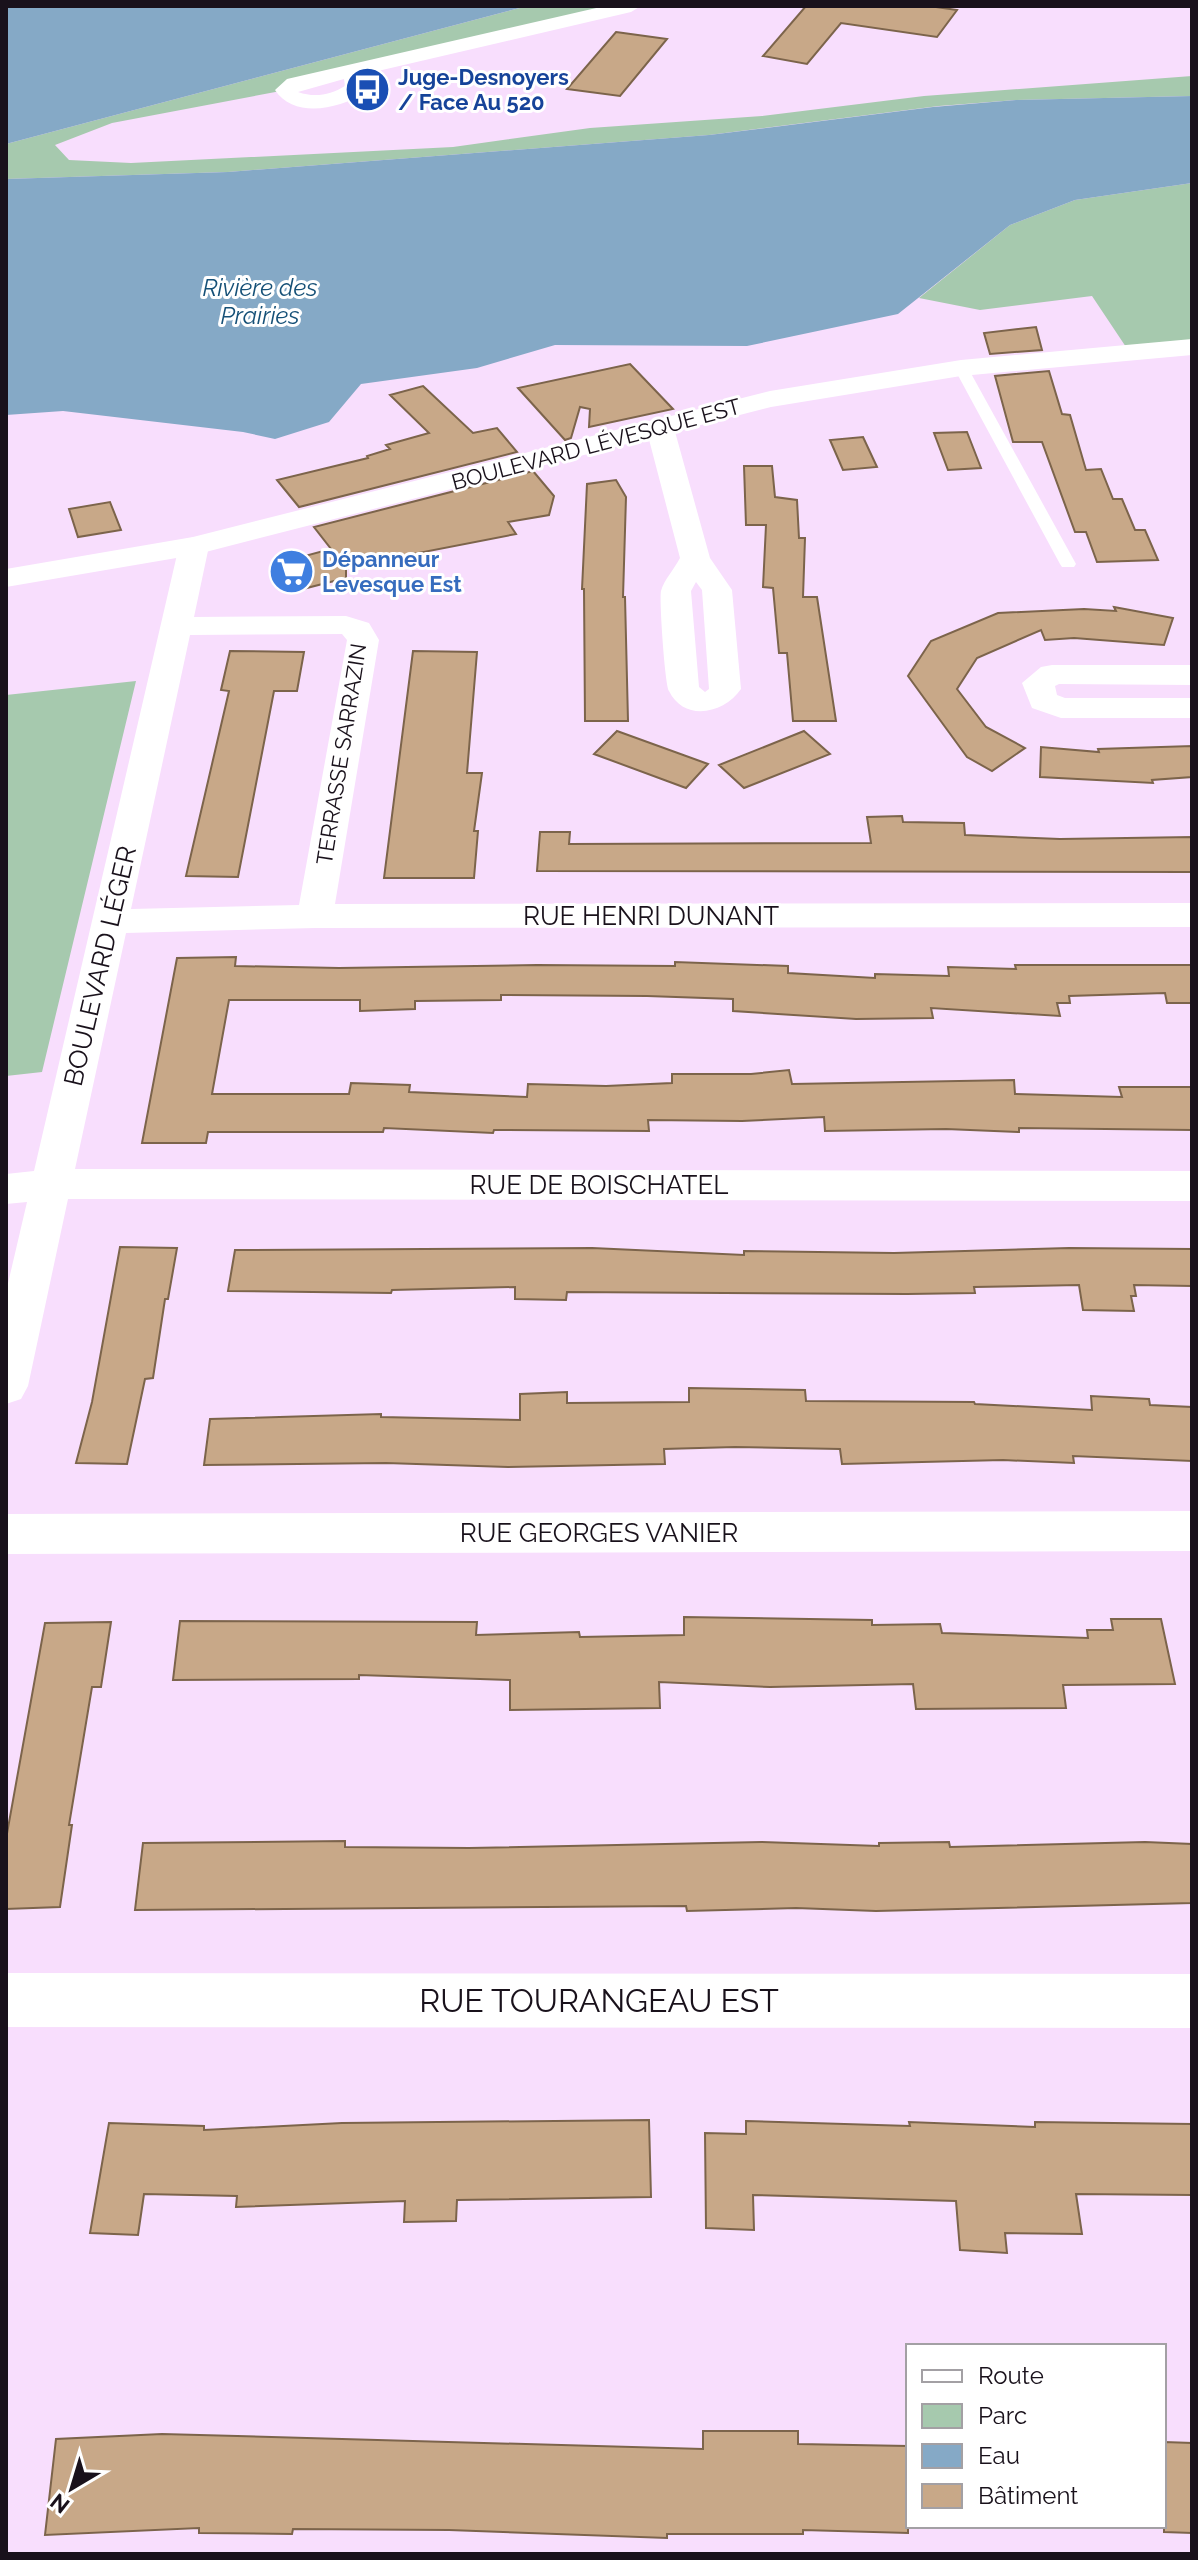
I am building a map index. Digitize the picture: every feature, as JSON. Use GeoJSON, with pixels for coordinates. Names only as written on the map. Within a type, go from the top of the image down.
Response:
{"type":"FeatureCollection","features":[{"type":"Feature","properties":{"kind":"street"},"geometry":{"type":"LineString","coordinates":[[354,70],[631,6]]}},
{"type":"Feature","properties":{"kind":"street","name":"BOULEVARD LÉVESQUE EST"},"geometry":{"type":"LineString","coordinates":[[6,578],[194,546],[770,399],[961,368],[1192,347]]}},
{"type":"Feature","properties":{"kind":"street"},"geometry":{"type":"LineString","coordinates":[[660,428],[695,558]]}},
{"type":"Feature","properties":{"kind":"street","name":"BOULEVARD LÉGER"},"geometry":{"type":"LineString","coordinates":[[6,1386],[194,546]]}},
{"type":"Feature","properties":{"kind":"street","name":"TERRASSE SARRAZIN"},"geometry":{"type":"LineString","coordinates":[[176,626],[346,625],[358,630],[363,640],[315,916]]}},
{"type":"Feature","properties":{"kind":"street"},"geometry":{"type":"LineString","coordinates":[[1192,675],[1052,674],[1038,683],[1043,701],[1061,708],[1192,708]]}},
{"type":"Feature","properties":{"kind":"street","name":"RUE HENRI DUNANT"},"geometry":{"type":"LineString","coordinates":[[110,921],[315,916],[1192,915]]}},
{"type":"Feature","properties":{"kind":"street","name":"RUE DE BOISCHATEL"},"geometry":{"type":"LineString","coordinates":[[6,1189],[51,1184],[1192,1186]]}},
{"type":"Feature","properties":{"kind":"street","name":"RUE GEORGES VANIER"},"geometry":{"type":"LineString","coordinates":[[6,1534],[1192,1531]]}},
{"type":"Feature","properties":{"kind":"street","name":"RUE TOURANGEAU EST"},"geometry":{"type":"LineString","coordinates":[[6,2000],[1192,2001]]}},
{"type":"Feature","properties":{"kind":"lane"},"geometry":{"type":"LineString","coordinates":[[961,368],[1068,564]]}},
{"type":"Feature","properties":{"kind":"green space"},"geometry":{"type":"Polygon","coordinates":[[[527,6],[631,6],[286,90],[112,123],[55,145],[69,160],[131,163],[453,147],[590,128],[762,116],[924,96],[1192,76],[1192,96],[1016,100],[939,106],[709,135],[228,172],[6,179],[6,144],[527,6]]]}},
{"type":"Feature","properties":{"kind":"green space"},"geometry":{"type":"Polygon","coordinates":[[[1192,183],[1192,347],[1128,350],[1092,296],[980,310],[919,298],[1010,225],[1075,200],[1192,183]]]}},
{"type":"Feature","properties":{"kind":"green space"},"geometry":{"type":"Polygon","coordinates":[[[136,681],[42,1072],[6,1076],[6,695],[136,681]]]}},
{"type":"Feature","properties":{"kind":"water"},"geometry":{"type":"Polygon","coordinates":[[[6,6],[527,6],[6,144],[6,6]]]}},
{"type":"Feature","properties":{"kind":"water","name":"Rivière des Prairies"},"geometry":{"type":"Polygon","coordinates":[[[1192,96],[1192,183],[1075,200],[1010,225],[898,314],[747,346],[555,345],[477,368],[361,384],[329,422],[275,439],[243,432],[63,411],[6,415],[6,179],[228,172],[709,135],[933,107],[1016,100],[1192,96]]]}},
{"type":"Feature","properties":{"kind":"building"},"geometry":{"type":"Polygon","coordinates":[[[806,6],[929,6],[957,10],[937,37],[841,23],[807,64],[763,56],[806,6]]]}},
{"type":"Feature","properties":{"kind":"building"},"geometry":{"type":"Polygon","coordinates":[[[616,32],[667,39],[620,96],[567,89],[616,32]]]}},
{"type":"Feature","properties":{"kind":"building"},"geometry":{"type":"Polygon","coordinates":[[[1036,327],[1042,350],[990,354],[984,333],[1036,327]]]}},
{"type":"Feature","properties":{"kind":"building"},"geometry":{"type":"Polygon","coordinates":[[[630,364],[673,409],[589,427],[590,409],[580,407],[571,438],[565,440],[518,388],[630,364]]]}},
{"type":"Feature","properties":{"kind":"building"},"geometry":{"type":"Polygon","coordinates":[[[1049,371],[1062,414],[1070,415],[1086,470],[1101,469],[1113,499],[1122,499],[1135,530],[1145,530],[1158,560],[1097,562],[1086,532],[1075,532],[1042,442],[1013,442],[995,376],[1049,371]]]}},
{"type":"Feature","properties":{"kind":"building"},"geometry":{"type":"Polygon","coordinates":[[[423,386],[473,433],[497,428],[517,452],[299,507],[277,480],[368,458],[390,449],[386,445],[429,433],[390,395],[423,386]]]}},
{"type":"Feature","properties":{"kind":"building"},"geometry":{"type":"Polygon","coordinates":[[[967,432],[981,468],[948,470],[934,433],[967,432]]]}},
{"type":"Feature","properties":{"kind":"building"},"geometry":{"type":"Polygon","coordinates":[[[863,437],[877,467],[843,470],[830,440],[863,437]]]}},
{"type":"Feature","properties":{"kind":"building"},"geometry":{"type":"Polygon","coordinates":[[[744,466],[772,466],[775,497],[797,500],[799,538],[805,538],[803,597],[817,597],[836,721],[793,721],[787,653],[779,653],[773,588],[763,587],[766,525],[746,525],[744,466]]]}},
{"type":"Feature","properties":{"kind":"building"},"geometry":{"type":"Polygon","coordinates":[[[533,471],[554,496],[549,515],[508,522],[516,534],[346,567],[346,578],[295,591],[275,564],[331,549],[314,527],[533,471]]]}},
{"type":"Feature","properties":{"kind":"building"},"geometry":{"type":"Polygon","coordinates":[[[616,480],[626,497],[623,597],[628,721],[585,721],[582,589],[587,484],[616,480]]]}},
{"type":"Feature","properties":{"kind":"building"},"geometry":{"type":"Polygon","coordinates":[[[110,502],[121,530],[78,537],[69,509],[110,502]]]}},
{"type":"Feature","properties":{"kind":"building"},"geometry":{"type":"Polygon","coordinates":[[[1114,607],[1173,618],[1164,645],[1074,638],[1045,640],[1041,630],[977,658],[957,689],[986,727],[1025,748],[992,771],[967,757],[908,676],[931,641],[998,613],[1084,609],[1116,611],[1114,607]]]}},
{"type":"Feature","properties":{"kind":"building"},"geometry":{"type":"Polygon","coordinates":[[[230,651],[304,652],[297,691],[274,691],[238,877],[186,876],[229,691],[221,690],[230,651]]]}},
{"type":"Feature","properties":{"kind":"building"},"geometry":{"type":"Polygon","coordinates":[[[413,651],[477,652],[467,773],[482,773],[474,831],[478,831],[474,878],[384,878],[413,651]]]}},
{"type":"Feature","properties":{"kind":"building"},"geometry":{"type":"Polygon","coordinates":[[[617,731],[708,764],[686,788],[594,754],[617,731]]]}},
{"type":"Feature","properties":{"kind":"building"},"geometry":{"type":"Polygon","coordinates":[[[804,731],[830,754],[744,788],[719,765],[804,731]]]}},
{"type":"Feature","properties":{"kind":"building"},"geometry":{"type":"Polygon","coordinates":[[[1192,746],[1192,777],[1152,780],[1153,783],[1040,777],[1041,747],[1099,752],[1098,749],[1192,746]]]}},
{"type":"Feature","properties":{"kind":"building"},"geometry":{"type":"Polygon","coordinates":[[[902,816],[903,822],[964,823],[965,835],[1060,839],[1192,837],[1192,872],[537,871],[540,832],[570,832],[569,844],[871,843],[867,817],[902,816]]]}},
{"type":"Feature","properties":{"kind":"building"},"geometry":{"type":"Polygon","coordinates":[[[236,957],[235,966],[339,968],[675,966],[675,962],[788,966],[788,973],[875,978],[875,974],[949,976],[948,967],[1016,969],[1015,965],[1192,965],[1192,1003],[1167,1003],[1165,993],[1069,996],[1070,1003],[1057,1003],[1060,1016],[931,1008],[933,1018],[856,1019],[733,1011],[733,999],[647,996],[501,995],[501,1000],[415,1001],[415,1009],[360,1011],[360,1000],[229,1000],[212,1094],[349,1094],[351,1083],[410,1085],[409,1092],[527,1097],[528,1084],[606,1086],[672,1083],[672,1074],[751,1074],[789,1070],[792,1084],[1014,1080],[1015,1094],[1122,1097],[1119,1087],[1192,1087],[1192,1130],[1019,1128],[1019,1132],[946,1129],[825,1131],[824,1117],[742,1121],[648,1120],[649,1131],[494,1130],[493,1133],[384,1128],[383,1132],[208,1132],[206,1143],[142,1143],[177,958],[236,957]]]}},
{"type":"Feature","properties":{"kind":"building"},"geometry":{"type":"Polygon","coordinates":[[[120,1247],[177,1248],[168,1299],[165,1299],[153,1378],[145,1379],[127,1464],[76,1463],[92,1402],[120,1247]]]}},
{"type":"Feature","properties":{"kind":"building"},"geometry":{"type":"Polygon","coordinates":[[[592,1248],[744,1255],[744,1251],[894,1253],[1069,1248],[1192,1249],[1192,1286],[1134,1285],[1136,1296],[1131,1296],[1134,1311],[1083,1310],[1079,1285],[974,1287],[975,1293],[907,1294],[567,1292],[566,1300],[515,1299],[515,1287],[392,1290],[391,1293],[228,1291],[235,1250],[592,1248]]]}},
{"type":"Feature","properties":{"kind":"building"},"geometry":{"type":"Polygon","coordinates":[[[689,1388],[805,1390],[806,1401],[974,1402],[1092,1410],[1091,1396],[1149,1399],[1150,1405],[1192,1407],[1192,1461],[1073,1456],[1074,1463],[1003,1460],[842,1464],[840,1449],[735,1447],[664,1449],[665,1464],[508,1467],[386,1463],[204,1465],[210,1419],[381,1414],[381,1417],[520,1420],[520,1394],[567,1392],[567,1403],[689,1402],[689,1388]]]}},
{"type":"Feature","properties":{"kind":"building"},"geometry":{"type":"Polygon","coordinates":[[[684,1617],[872,1620],[872,1625],[940,1624],[942,1633],[1088,1638],[1087,1630],[1113,1630],[1111,1619],[1161,1619],[1175,1684],[1063,1685],[1066,1708],[916,1709],[913,1684],[770,1687],[659,1682],[660,1708],[510,1710],[510,1680],[359,1675],[359,1679],[173,1680],[180,1621],[477,1622],[476,1635],[579,1632],[580,1637],[684,1635],[684,1617]]]}},
{"type":"Feature","properties":{"kind":"building"},"geometry":{"type":"Polygon","coordinates":[[[111,1622],[101,1687],[92,1687],[69,1825],[72,1825],[60,1907],[6,1909],[6,1839],[45,1623],[111,1622]]]}},
{"type":"Feature","properties":{"kind":"building"},"geometry":{"type":"Polygon","coordinates":[[[345,1841],[345,1847],[469,1848],[762,1842],[879,1846],[879,1843],[949,1842],[950,1847],[1145,1842],[1192,1844],[1192,1903],[876,1911],[796,1908],[687,1911],[686,1906],[135,1910],[143,1843],[345,1841]]]}},
{"type":"Feature","properties":{"kind":"building"},"geometry":{"type":"Polygon","coordinates":[[[649,2120],[651,2197],[457,2200],[456,2221],[404,2222],[405,2201],[236,2207],[237,2196],[144,2194],[138,2235],[90,2233],[109,2123],[204,2126],[204,2130],[342,2123],[649,2120]]]}},
{"type":"Feature","properties":{"kind":"building"},"geometry":{"type":"Polygon","coordinates":[[[746,2121],[1035,2127],[1035,2122],[1192,2124],[1192,2195],[1076,2194],[1082,2234],[1005,2233],[1007,2253],[960,2250],[956,2201],[753,2195],[754,2230],[706,2228],[705,2133],[746,2134],[746,2121]]]}},
{"type":"Feature","properties":{"kind":"building"},"geometry":{"type":"Polygon","coordinates":[[[703,2431],[798,2431],[798,2444],[906,2446],[908,2533],[803,2530],[803,2534],[667,2534],[667,2538],[449,2530],[293,2529],[292,2534],[199,2533],[199,2528],[45,2535],[56,2439],[162,2434],[703,2449],[703,2431]]]}},
{"type":"Feature","properties":{"kind":"building"},"geometry":{"type":"Polygon","coordinates":[[[1166,2442],[1192,2443],[1192,2533],[1164,2532],[1166,2442]]]}},
{"type":"Feature","properties":{"kind":"place","name":"Juge-Desnoyers / Face Au 520"},"geometry":{"type":"Point","coordinates":[367,90]}},
{"type":"Feature","properties":{"kind":"place","name":"Dépanneur Levesque Est"},"geometry":{"type":"Point","coordinates":[291,572]}}]}
